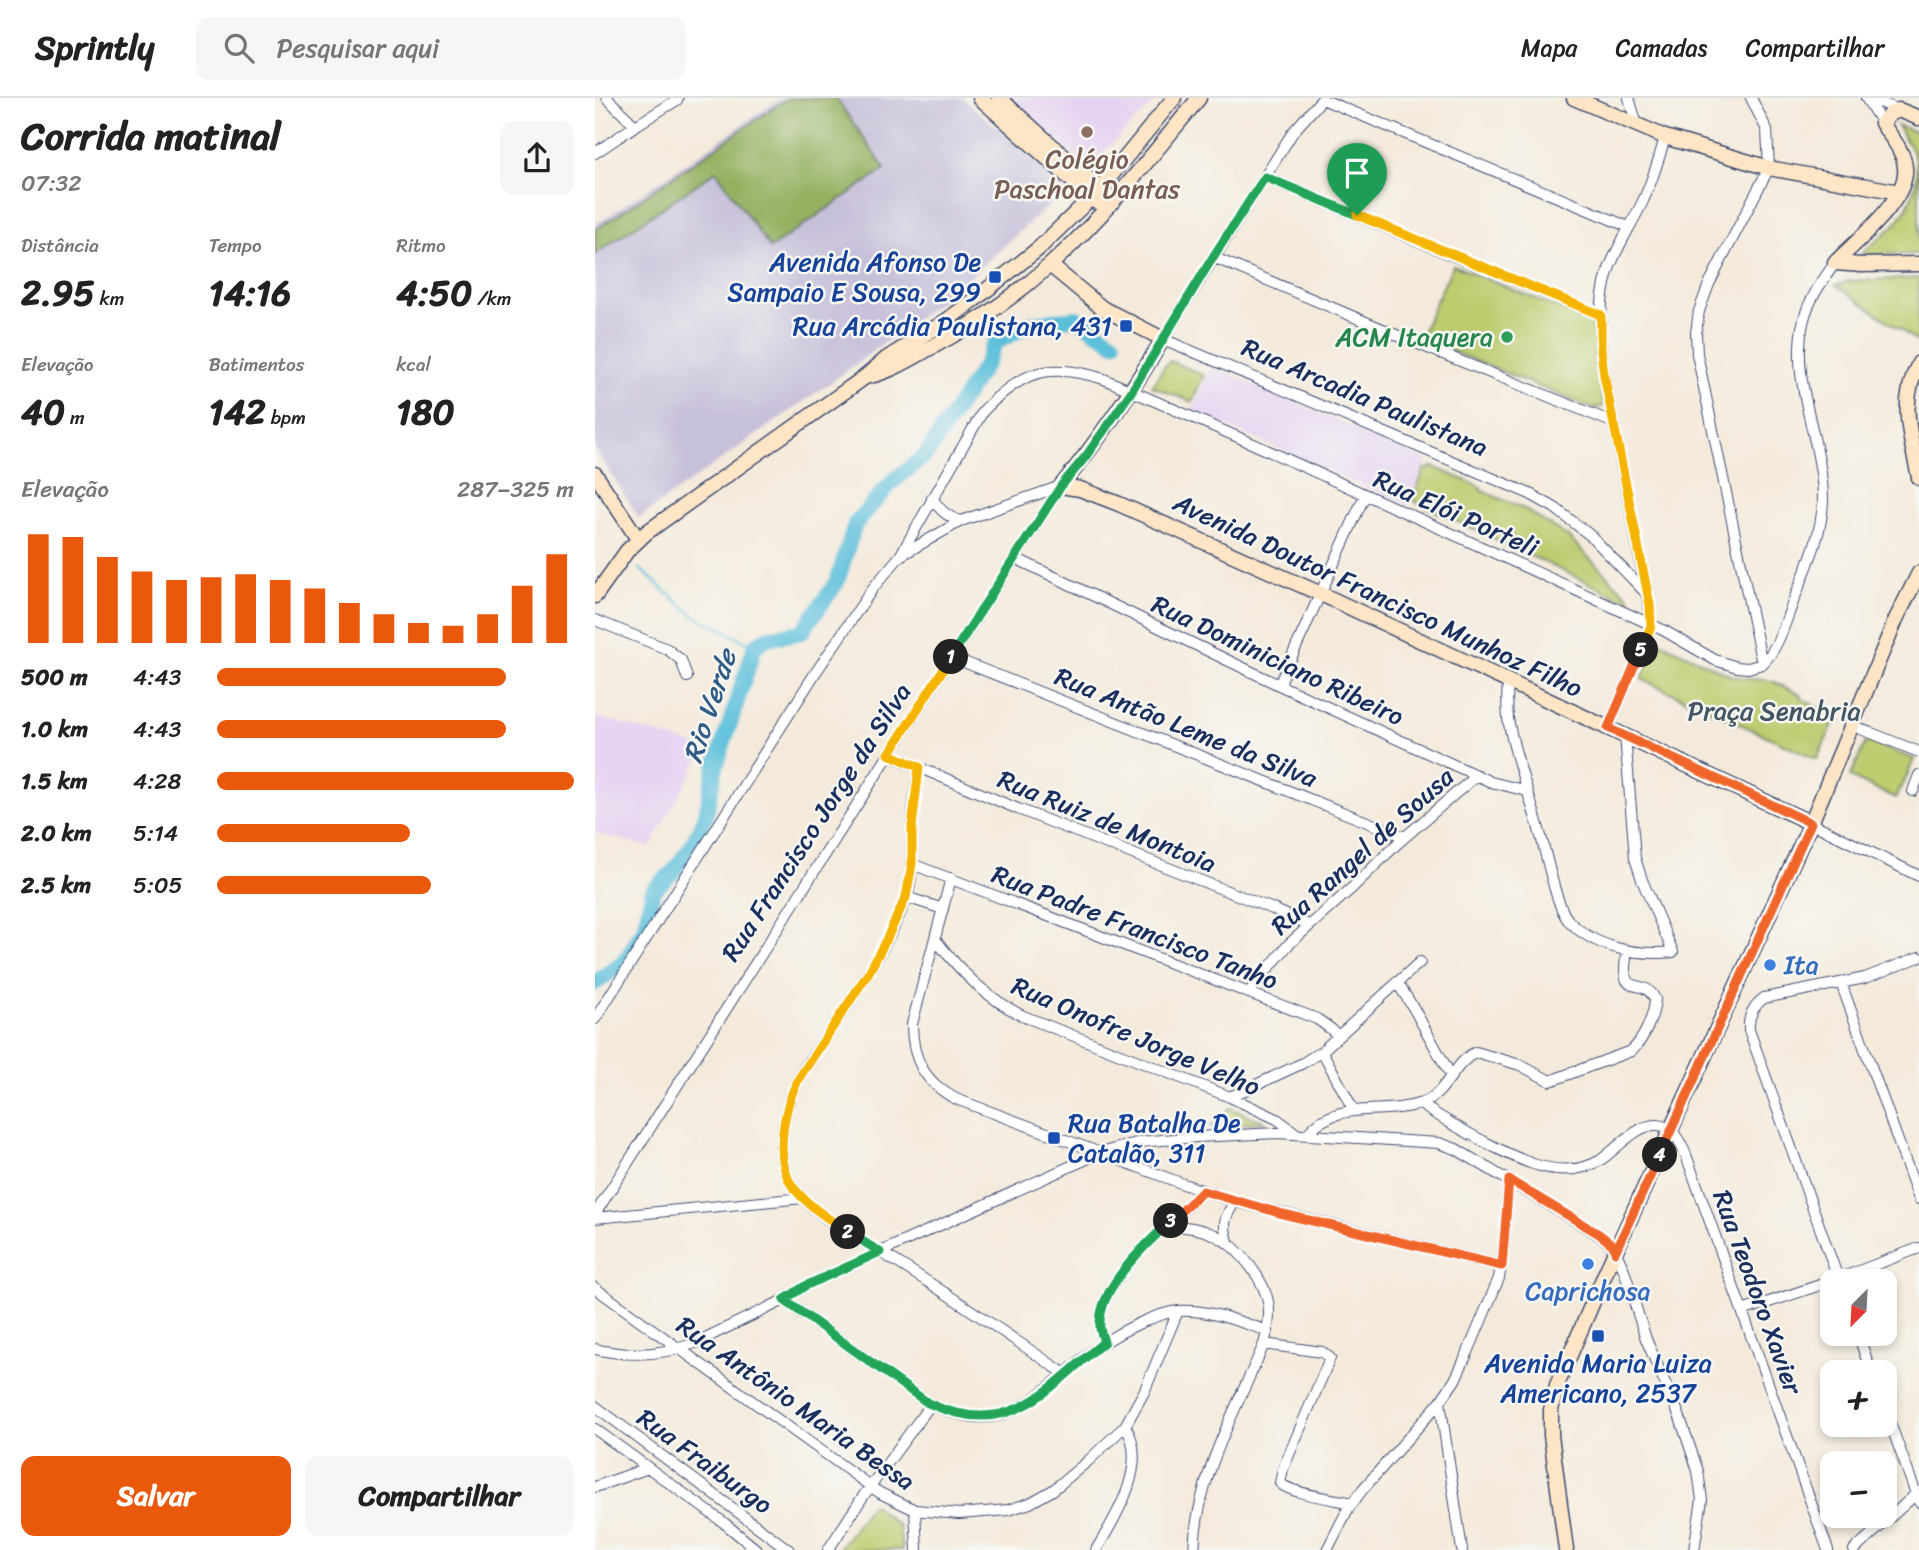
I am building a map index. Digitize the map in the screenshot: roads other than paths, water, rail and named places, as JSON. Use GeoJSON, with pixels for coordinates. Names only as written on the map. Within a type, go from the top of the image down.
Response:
{"type":"FeatureCollection","features":[{"type":"Feature","properties":{"kind":"main road"},"geometry":{"type":"LineString","coordinates":[[980,98],[1109,205]]}},
{"type":"Feature","properties":{"kind":"main road"},"geometry":{"type":"LineString","coordinates":[[999,98],[1095,194]]}},
{"type":"Feature","properties":{"kind":"main road"},"geometry":{"type":"LineString","coordinates":[[595,596],[638,539],[865,377],[886,359],[946,321],[1038,249],[1095,194],[1174,98]]}},
{"type":"Feature","properties":{"kind":"main road"},"geometry":{"type":"LineString","coordinates":[[865,377],[893,369],[955,335],[1050,265],[1109,205],[1199,98]]}},
{"type":"Feature","properties":{"kind":"main road"},"geometry":{"type":"LineString","coordinates":[[1574,98],[1665,137],[1769,168],[1899,192]]}},
{"type":"Feature","properties":{"kind":"main road"},"geometry":{"type":"LineString","coordinates":[[1835,263],[1880,220],[1899,192],[1906,170],[1905,163],[1881,123],[1899,110],[1919,118]]}},
{"type":"Feature","properties":{"kind":"main road"},"geometry":{"type":"LineString","coordinates":[[1835,263],[1919,264]]}},
{"type":"Feature","properties":{"kind":"main road","name":"Rua Arcadia Paulistana"},"geometry":{"type":"LineString","coordinates":[[1050,265],[1102,308],[1163,338]]}},
{"type":"Feature","properties":{"kind":"main road"},"geometry":{"type":"LineString","coordinates":[[946,321],[955,335]]}},
{"type":"Feature","properties":{"kind":"main road","name":"Rua Francisco Jorge da Silva"},"geometry":{"type":"LineString","coordinates":[[1061,486],[1086,456],[1131,392],[1163,338]]}},
{"type":"Feature","properties":{"kind":"main road"},"geometry":{"type":"LineString","coordinates":[[1919,363],[1907,393],[1906,410],[1919,478]]}},
{"type":"Feature","properties":{"kind":"main road"},"geometry":{"type":"LineString","coordinates":[[595,474],[638,539]]}},
{"type":"Feature","properties":{"kind":"main road","name":"Avenida Doutor Francisco Munhoz Filho"},"geometry":{"type":"LineString","coordinates":[[1061,486],[1080,489],[1119,504],[1321,594],[1811,823]]}},
{"type":"Feature","properties":{"kind":"main road"},"geometry":{"type":"LineString","coordinates":[[1566,1550],[1552,1452],[1551,1410],[1557,1385],[1811,823],[1896,620],[1919,573]]}},
{"type":"Feature","properties":{"kind":"street"},"geometry":{"type":"LineString","coordinates":[[607,98],[635,125]]}},
{"type":"Feature","properties":{"kind":"street"},"geometry":{"type":"LineString","coordinates":[[1163,338],[1293,132],[1322,98],[1629,227]]}},
{"type":"Feature","properties":{"kind":"street"},"geometry":{"type":"LineString","coordinates":[[1629,98],[1637,125]]}},
{"type":"Feature","properties":{"kind":"street"},"geometry":{"type":"LineString","coordinates":[[1751,98],[1767,130],[1769,168],[1709,284],[1699,311],[1696,333],[1697,354],[1762,664],[1767,660],[1780,635],[1816,546],[1820,525],[1823,500],[1820,470],[1800,365],[1801,339],[1804,319],[1811,303],[1835,263]]}},
{"type":"Feature","properties":{"kind":"street"},"geometry":{"type":"LineString","coordinates":[[1867,98],[1899,110]]}},
{"type":"Feature","properties":{"kind":"street"},"geometry":{"type":"LineString","coordinates":[[1867,98],[1881,123]]}},
{"type":"Feature","properties":{"kind":"street"},"geometry":{"type":"LineString","coordinates":[[595,153],[679,99]]}},
{"type":"Feature","properties":{"kind":"street"},"geometry":{"type":"LineString","coordinates":[[1608,728],[1651,626],[1647,593],[1612,422],[1601,349],[1601,315],[1608,273],[1649,186],[1665,137]]}},
{"type":"Feature","properties":{"kind":"street"},"geometry":{"type":"LineString","coordinates":[[1265,177],[1601,315]]}},
{"type":"Feature","properties":{"kind":"street"},"geometry":{"type":"LineString","coordinates":[[1213,257],[1413,342],[1612,422]]}},
{"type":"Feature","properties":{"kind":"street","name":"Rua Arcadia Paulistana"},"geometry":{"type":"LineString","coordinates":[[1163,338],[1527,492],[1555,508],[1591,536],[1647,593]]}},
{"type":"Feature","properties":{"kind":"street","name":"Rua Elói Porteli"},"geometry":{"type":"LineString","coordinates":[[899,556],[983,411],[1001,392],[1020,380],[1046,370],[1074,371],[1104,379],[1240,438],[1663,630],[1725,664],[1748,668],[1762,664]]}},
{"type":"Feature","properties":{"kind":"street"},"geometry":{"type":"LineString","coordinates":[[595,1019],[814,675],[873,588],[899,556],[961,521],[1061,486]]}},
{"type":"Feature","properties":{"kind":"street","name":"Rua Francisco Jorge da Silva"},"geometry":{"type":"LineString","coordinates":[[595,1216],[1061,486]]}},
{"type":"Feature","properties":{"kind":"street"},"geometry":{"type":"LineString","coordinates":[[1279,685],[1365,495]]}},
{"type":"Feature","properties":{"kind":"street"},"geometry":{"type":"LineString","coordinates":[[932,498],[944,513],[961,521]]}},
{"type":"Feature","properties":{"kind":"street","name":"Rua Dominiciano Ribeiro"},"geometry":{"type":"LineString","coordinates":[[1015,558],[1279,685],[1500,785],[1527,791]]}},
{"type":"Feature","properties":{"kind":"street"},"geometry":{"type":"LineString","coordinates":[[595,620],[667,649],[681,660],[687,677]]}},
{"type":"Feature","properties":{"kind":"street","name":"Rua Antão Leme da Silva"},"geometry":{"type":"LineString","coordinates":[[951,657],[1405,837]]}},
{"type":"Feature","properties":{"kind":"street"},"geometry":{"type":"LineString","coordinates":[[1508,681],[1509,721],[1549,868],[1566,918],[1597,939],[1627,951],[1673,952],[1635,858],[1625,736]]}},
{"type":"Feature","properties":{"kind":"street"},"geometry":{"type":"LineString","coordinates":[[1851,725],[1919,752]]}},
{"type":"Feature","properties":{"kind":"street","name":"Rua Ruiz de Montoia"},"geometry":{"type":"LineString","coordinates":[[889,754],[1018,809],[1309,925]]}},
{"type":"Feature","properties":{"kind":"street"},"geometry":{"type":"LineString","coordinates":[[919,767],[912,827],[912,864],[906,897],[874,964],[793,1090],[783,1135],[783,1163],[788,1178],[803,1198],[842,1227],[1066,1374]]}},
{"type":"Feature","properties":{"kind":"street","name":"Rua Rangel de Sousa"},"geometry":{"type":"LineString","coordinates":[[1249,992],[1275,959],[1309,925],[1477,775]]}},
{"type":"Feature","properties":{"kind":"street"},"geometry":{"type":"LineString","coordinates":[[1913,791],[1919,775]]}},
{"type":"Feature","properties":{"kind":"street","name":"Avenida Doutor Francisco Munhoz Filho"},"geometry":{"type":"LineString","coordinates":[[1811,823],[1919,876]]}},
{"type":"Feature","properties":{"kind":"street","name":"Rua Padre Francisco Tanho"},"geometry":{"type":"LineString","coordinates":[[912,864],[1317,1019],[1338,1036]]}},
{"type":"Feature","properties":{"kind":"street"},"geometry":{"type":"LineString","coordinates":[[951,878],[912,1024],[915,1054],[931,1081],[943,1092],[1100,1153],[1235,1201],[1502,1266]]}},
{"type":"Feature","properties":{"kind":"street"},"geometry":{"type":"LineString","coordinates":[[906,897],[943,909]]}},
{"type":"Feature","properties":{"kind":"street","name":"Rua Onofre Jorge Velho"},"geometry":{"type":"LineString","coordinates":[[935,939],[979,988],[1005,1007],[1230,1097],[1302,1134]]}},
{"type":"Feature","properties":{"kind":"street"},"geometry":{"type":"LineString","coordinates":[[1302,1134],[1330,1116],[1420,1104],[1435,1096],[1476,1052],[1520,1065],[1550,1081],[1630,1051],[1649,1023],[1655,999],[1652,992],[1630,984],[1625,979],[1623,971],[1627,951]]}},
{"type":"Feature","properties":{"kind":"street"},"geometry":{"type":"LineString","coordinates":[[1834,1269],[1749,1030],[1750,1015],[1764,998],[1842,984],[1880,973],[1919,957]]}},
{"type":"Feature","properties":{"kind":"street"},"geometry":{"type":"LineString","coordinates":[[1230,1097],[1303,1063],[1322,1051],[1420,962]]}},
{"type":"Feature","properties":{"kind":"street"},"geometry":{"type":"LineString","coordinates":[[1397,982],[1451,1076]]}},
{"type":"Feature","properties":{"kind":"street"},"geometry":{"type":"LineString","coordinates":[[1842,984],[1919,1199]]}},
{"type":"Feature","properties":{"kind":"street"},"geometry":{"type":"LineString","coordinates":[[1322,1051],[1354,1111]]}},
{"type":"Feature","properties":{"kind":"street"},"geometry":{"type":"LineString","coordinates":[[1420,1104],[1509,1155],[1550,1168],[1595,1163],[1629,1137],[1652,1126],[1664,1126],[1671,1130]]}},
{"type":"Feature","properties":{"kind":"street","name":"Rua Teodoro Xavier"},"geometry":{"type":"LineString","coordinates":[[1671,1130],[1686,1155],[1828,1550]]}},
{"type":"Feature","properties":{"kind":"street"},"geometry":{"type":"LineString","coordinates":[[595,1349],[640,1354],[681,1349],[784,1300],[805,1286],[880,1252],[1100,1153],[1140,1142],[1226,1135],[1302,1134],[1445,1144],[1599,1234],[1613,1245],[1646,1339],[1679,1415],[1698,1471],[1702,1500],[1694,1550]]}},
{"type":"Feature","properties":{"kind":"street"},"geometry":{"type":"LineString","coordinates":[[1327,1550],[1353,1503],[1440,1402],[1455,1380],[1502,1266],[1509,1180]]}},
{"type":"Feature","properties":{"kind":"street"},"geometry":{"type":"LineString","coordinates":[[1104,1342],[1100,1325],[1106,1299],[1132,1260],[1203,1191]]}},
{"type":"Feature","properties":{"kind":"street"},"geometry":{"type":"LineString","coordinates":[[595,1216],[803,1198]]}},
{"type":"Feature","properties":{"kind":"street"},"geometry":{"type":"LineString","coordinates":[[1194,1550],[1202,1496],[1208,1476],[1264,1344],[1270,1315],[1268,1295],[1262,1282],[1228,1241],[1224,1230],[1224,1222],[1235,1201]]}},
{"type":"Feature","properties":{"kind":"street"},"geometry":{"type":"LineString","coordinates":[[1167,1226],[1195,1229],[1228,1241]]}},
{"type":"Feature","properties":{"kind":"street"},"geometry":{"type":"LineString","coordinates":[[1866,1269],[1919,1248]]}},
{"type":"Feature","properties":{"kind":"street"},"geometry":{"type":"LineString","coordinates":[[1742,1311],[1820,1286]]}},
{"type":"Feature","properties":{"kind":"street","name":"Rua Antônio Maria Bessa"},"geometry":{"type":"LineString","coordinates":[[595,1288],[880,1493],[915,1510],[959,1514],[1008,1510],[1030,1503],[1073,1474],[1125,1426],[1144,1392],[1178,1311]]}},
{"type":"Feature","properties":{"kind":"street"},"geometry":{"type":"LineString","coordinates":[[784,1300],[931,1404],[961,1415],[985,1418],[1003,1415],[1022,1407],[1048,1390],[1104,1342],[1151,1318],[1178,1311],[1193,1311],[1268,1331]]}},
{"type":"Feature","properties":{"kind":"street"},"geometry":{"type":"LineString","coordinates":[[1264,1344],[1322,1352],[1330,1357],[1283,1469],[1280,1483],[1292,1490],[1353,1503]]}},
{"type":"Feature","properties":{"kind":"street"},"geometry":{"type":"LineString","coordinates":[[1440,1402],[1462,1550]]}},
{"type":"Feature","properties":{"kind":"street"},"geometry":{"type":"LineString","coordinates":[[828,1550],[931,1404]]}},
{"type":"Feature","properties":{"kind":"street","name":"Rua Fraiburgo"},"geometry":{"type":"LineString","coordinates":[[595,1406],[789,1550]]}},
{"type":"Feature","properties":{"kind":"street"},"geometry":{"type":"LineString","coordinates":[[1096,1550],[1120,1508],[1132,1472],[1134,1446],[1131,1434],[1125,1426]]}},
{"type":"Feature","properties":{"kind":"street","name":"Rua Fraiburgo"},"geometry":{"type":"LineString","coordinates":[[595,1429],[757,1550]]}},
{"type":"Feature","properties":{"kind":"street"},"geometry":{"type":"LineString","coordinates":[[1854,1550],[1917,1498],[1895,1437]]}},
{"type":"Feature","properties":{"kind":"street"},"geometry":{"type":"LineString","coordinates":[[595,1487],[648,1468]]}},
{"type":"Feature","properties":{"kind":"street"},"geometry":{"type":"LineString","coordinates":[[915,1510],[917,1550]]}},
{"type":"Feature","properties":{"kind":"waterway","name":"Rio Verde"},"geometry":{"type":"LineString","coordinates":[[595,983],[625,961],[644,929],[653,890],[673,872],[691,847],[705,818],[716,766],[755,646],[767,638],[802,632],[837,582],[855,524],[892,482],[926,455],[985,365],[995,343],[1032,323],[1076,318],[1114,343]]}},
{"type":"Feature","properties":{"kind":"waterway"},"geometry":{"type":"LineString","coordinates":[[639,568],[693,615],[755,646]]}},
{"type":"Feature","properties":{"kind":"place","name":"Colégio Paschoal Dantas"},"geometry":{"type":"Point","coordinates":[1087,132]}},
{"type":"Feature","properties":{"kind":"place","name":"Avenida Afonso De Sampaio E Sousa, 299"},"geometry":{"type":"Point","coordinates":[995,277]}},
{"type":"Feature","properties":{"kind":"place","name":"Rua Arcádia Paulistana, 431"},"geometry":{"type":"Point","coordinates":[1126,326]}},
{"type":"Feature","properties":{"kind":"place","name":"ACM Itaquera"},"geometry":{"type":"Point","coordinates":[1507,337]}},
{"type":"Feature","properties":{"kind":"place","name":"Ita"},"geometry":{"type":"Point","coordinates":[1770,965]}},
{"type":"Feature","properties":{"kind":"place","name":"Rua Batalha De Catalão, 311"},"geometry":{"type":"Point","coordinates":[1054,1138]}},
{"type":"Feature","properties":{"kind":"place","name":"Caprichosa"},"geometry":{"type":"Point","coordinates":[1588,1264]}},
{"type":"Feature","properties":{"kind":"place","name":"Avenida Maria Luiza Americano, 2537"},"geometry":{"type":"Point","coordinates":[1598,1336]}},
{"type":"Feature","properties":{"kind":"park label","name":"Praça Senabria"},"geometry":{"type":"Point","coordinates":[1774,711]}}]}
